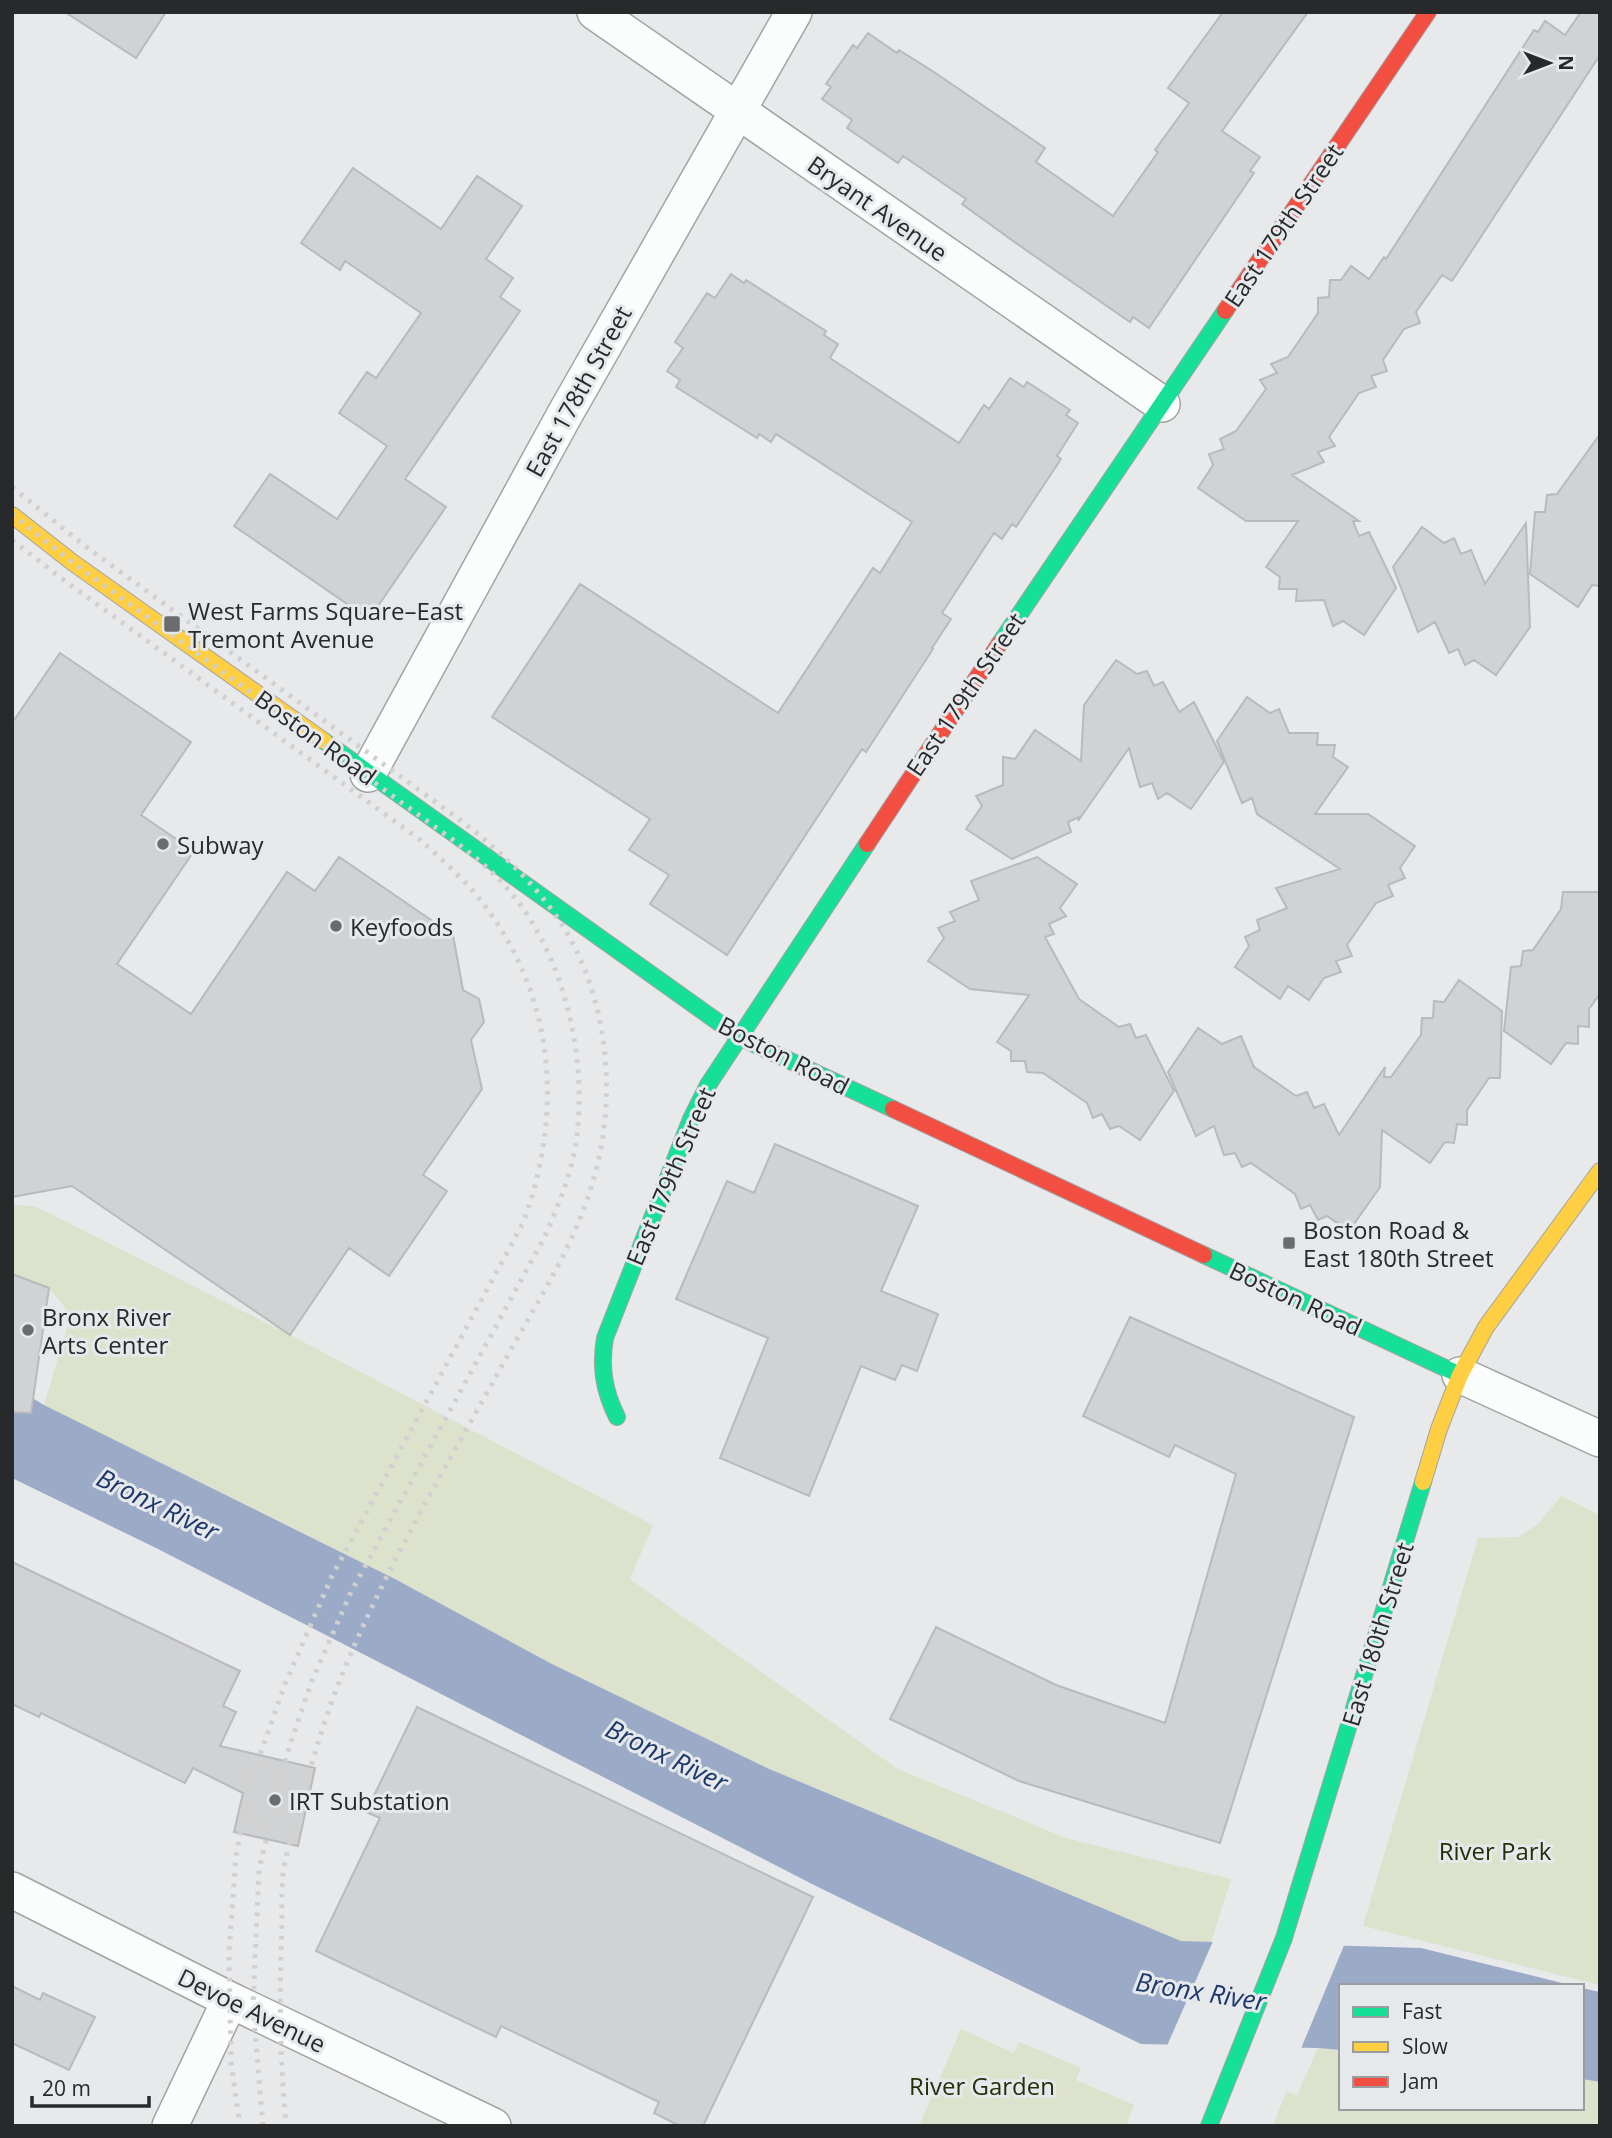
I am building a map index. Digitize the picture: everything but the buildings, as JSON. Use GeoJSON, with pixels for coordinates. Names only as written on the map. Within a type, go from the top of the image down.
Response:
{"type":"FeatureCollection","features":[{"type":"Feature","properties":{"kind":"street","name":"Bryant Avenue"},"geometry":{"type":"LineString","coordinates":[[595,12],[1162,404]]}},
{"type":"Feature","properties":{"kind":"street","name":"East 178th Street"},"geometry":{"type":"LineString","coordinates":[[368,774],[565,414],[794,12]]}},
{"type":"Feature","properties":{"kind":"street","name":"East 179th Street"},"geometry":{"type":"LineString","coordinates":[[617,1417],[605,1391],[601,1355],[611,1318],[699,1101],[738,1037],[949,718],[1428,12]]}},
{"type":"Feature","properties":{"kind":"street","name":"Boston Road"},"geometry":{"type":"LineString","coordinates":[[12,515],[72,562],[738,1037],[1600,1439]]}},
{"type":"Feature","properties":{"kind":"street","name":"East 180th Street"},"geometry":{"type":"LineString","coordinates":[[1209,2126],[1296,1903],[1439,1429],[1460,1375],[1486,1326],[1600,1171]]}},
{"type":"Feature","properties":{"kind":"street","name":"Devoe Avenue"},"geometry":{"type":"LineString","coordinates":[[12,1890],[230,2000],[493,2126]]}},
{"type":"Feature","properties":{"kind":"street"},"geometry":{"type":"LineString","coordinates":[[170,2126],[230,2000]]}},
{"type":"Feature","properties":{"kind":"green space"},"geometry":{"type":"Polygon","coordinates":[[[12,1204],[37,1207],[290,1335],[653,1525],[630,1579],[898,1769],[1066,1838],[1231,1879],[1211,1942],[1181,1941],[767,1768],[552,1664],[395,1579],[44,1405],[71,1315],[49,1288],[12,1274],[12,1204]]]}},
{"type":"Feature","properties":{"kind":"green space","name":"River Park"},"geometry":{"type":"Polygon","coordinates":[[[1561,1496],[1600,1515],[1600,1985],[1363,1926],[1478,1538],[1518,1537],[1538,1524],[1561,1496]]]}},
{"type":"Feature","properties":{"kind":"green space","name":"River Garden"},"geometry":{"type":"Polygon","coordinates":[[[961,2029],[1014,2053],[1019,2042],[1081,2068],[1076,2080],[1134,2105],[1126,2126],[919,2126],[961,2029]]]}},
{"type":"Feature","properties":{"kind":"green space"},"geometry":{"type":"Polygon","coordinates":[[[1318,2048],[1339,2050],[1339,2110],[1584,2110],[1584,2079],[1600,2082],[1600,2126],[1273,2126],[1286,2092],[1297,2095],[1318,2048]]]}},
{"type":"Feature","properties":{"kind":"water","name":"Bronx River"},"geometry":{"type":"Polygon","coordinates":[[[12,1386],[44,1405],[395,1579],[552,1664],[767,1768],[1181,1941],[1421,1948],[1566,1984],[1339,1984],[1339,2050],[1141,2044],[818,1887],[156,1548],[12,1478],[12,1386]]]}},
{"type":"Feature","properties":{"kind":"water"},"geometry":{"type":"Polygon","coordinates":[[[1584,1988],[1600,1992],[1600,2082],[1584,2079],[1584,1988]]]}},
{"type":"Feature","properties":{"kind":"pier"},"geometry":{"type":"Polygon","coordinates":[[[1214,1939],[1345,1943],[1300,2051],[1166,2048],[1214,1939]]]}},
{"type":"Feature","properties":{"kind":"railway"},"geometry":{"type":"LineString","coordinates":[[12,487],[85,546],[456,817],[509,861],[544,899],[572,942],[587,974],[604,1042],[606,1078],[601,1148],[593,1181],[576,1228],[554,1274],[378,1594],[335,1692],[313,1760],[287,1853],[282,1881],[281,2025],[286,2126]]}},
{"type":"Feature","properties":{"kind":"railway"},"geometry":{"type":"LineString","coordinates":[[12,514],[72,562],[453,840],[491,872],[512,894],[532,922],[548,953],[571,1022],[577,1058],[578,1130],[572,1163],[552,1220],[351,1592],[311,1683],[289,1748],[259,1869],[253,2006],[263,2126]]}},
{"type":"Feature","properties":{"kind":"railway"},"geometry":{"type":"LineString","coordinates":[[12,540],[419,839],[446,864],[473,891],[500,928],[521,967],[536,1008],[544,1050],[547,1092],[545,1136],[537,1179],[523,1223],[332,1576],[285,1684],[249,1786],[236,1856],[229,1952],[231,2062],[240,2126]]}},
{"type":"Feature","properties":{"kind":"traffic: fast"},"geometry":{"type":"LineString","coordinates":[[1000,643],[1225,311]]}},
{"type":"Feature","properties":{"kind":"traffic: fast"},"geometry":{"type":"LineString","coordinates":[[324,741],[739,1037],[893,1109]]}},
{"type":"Feature","properties":{"kind":"traffic: fast"},"geometry":{"type":"LineString","coordinates":[[617,1417],[604,1379],[605,1338],[691,1119],[708,1085],[867,844]]}},
{"type":"Feature","properties":{"kind":"traffic: fast"},"geometry":{"type":"LineString","coordinates":[[1204,1255],[1460,1375]]}},
{"type":"Feature","properties":{"kind":"traffic: fast"},"geometry":{"type":"LineString","coordinates":[[1209,2126],[1284,1938],[1423,1482]]}},
{"type":"Feature","properties":{"kind":"traffic: slow"},"geometry":{"type":"LineString","coordinates":[[12,515],[72,562],[324,741]]}},
{"type":"Feature","properties":{"kind":"traffic: slow"},"geometry":{"type":"LineString","coordinates":[[1423,1482],[1439,1429],[1460,1375],[1486,1327],[1600,1171]]}},
{"type":"Feature","properties":{"kind":"traffic: jam"},"geometry":{"type":"LineString","coordinates":[[1225,311],[1428,12]]}},
{"type":"Feature","properties":{"kind":"traffic: jam"},"geometry":{"type":"LineString","coordinates":[[867,844],[1000,643]]}},
{"type":"Feature","properties":{"kind":"traffic: jam"},"geometry":{"type":"LineString","coordinates":[[893,1109],[1204,1255]]}},
{"type":"Feature","properties":{"kind":"place","name":"West Farms Square–East Tremont Avenue"},"geometry":{"type":"Point","coordinates":[172,624]}},
{"type":"Feature","properties":{"kind":"place","name":"Subway"},"geometry":{"type":"Point","coordinates":[163,844]}},
{"type":"Feature","properties":{"kind":"place","name":"Keyfoods"},"geometry":{"type":"Point","coordinates":[336,926]}},
{"type":"Feature","properties":{"kind":"place","name":"Boston Road & East 180th Street"},"geometry":{"type":"Point","coordinates":[1289,1243]}},
{"type":"Feature","properties":{"kind":"place","name":"Bronx River Arts Center"},"geometry":{"type":"Point","coordinates":[28,1330]}},
{"type":"Feature","properties":{"kind":"place","name":"IRT Substation"},"geometry":{"type":"Point","coordinates":[275,1800]}}]}
